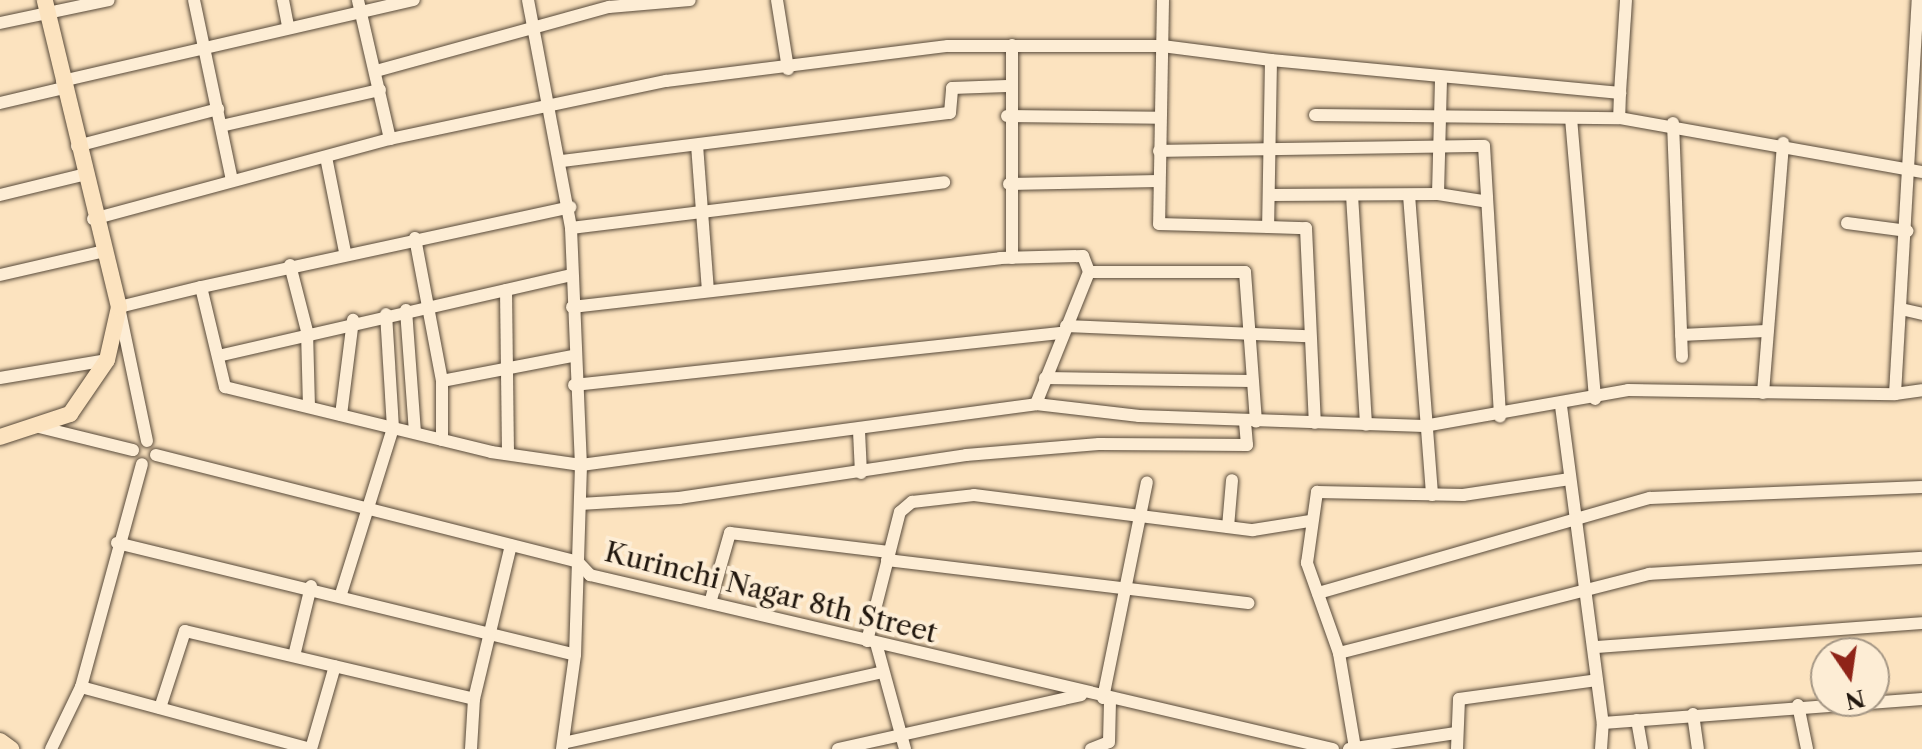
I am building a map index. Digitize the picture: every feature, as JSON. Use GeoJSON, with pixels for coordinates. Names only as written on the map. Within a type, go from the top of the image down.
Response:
{"type":"FeatureCollection","features":[{"type":"Feature","properties":{"kind":"main road"},"geometry":{"type":"LineString","coordinates":[[0,437],[70,414],[107,360],[119,307],[82,175],[46,8]]}},
{"type":"Feature","properties":{"kind":"main road"},"geometry":{"type":"LineString","coordinates":[[0,741],[11,749]]}},
{"type":"Feature","properties":{"kind":"street"},"geometry":{"type":"LineString","coordinates":[[0,23],[46,8],[109,0]]}},
{"type":"Feature","properties":{"kind":"street"},"geometry":{"type":"LineString","coordinates":[[194,0],[201,45],[232,180]]}},
{"type":"Feature","properties":{"kind":"street"},"geometry":{"type":"LineString","coordinates":[[283,0],[288,26]]}},
{"type":"Feature","properties":{"kind":"street"},"geometry":{"type":"LineString","coordinates":[[0,103],[201,45],[360,6],[414,0]]}},
{"type":"Feature","properties":{"kind":"street"},"geometry":{"type":"LineString","coordinates":[[528,0],[562,161],[571,228],[572,356],[581,465],[575,655],[562,746],[883,672]]}},
{"type":"Feature","properties":{"kind":"street"},"geometry":{"type":"LineString","coordinates":[[376,71],[535,31],[609,7],[690,0]]}},
{"type":"Feature","properties":{"kind":"street"},"geometry":{"type":"LineString","coordinates":[[777,0],[788,69]]}},
{"type":"Feature","properties":{"kind":"street"},"geometry":{"type":"LineString","coordinates":[[1163,0],[1159,224],[1306,228],[1308,336],[1315,423]]}},
{"type":"Feature","properties":{"kind":"street"},"geometry":{"type":"LineString","coordinates":[[1619,118],[1626,0]]}},
{"type":"Feature","properties":{"kind":"street"},"geometry":{"type":"LineString","coordinates":[[1895,394],[1907,233],[1906,113],[1918,44],[1918,0]]}},
{"type":"Feature","properties":{"kind":"street"},"geometry":{"type":"LineString","coordinates":[[360,6],[390,139]]}},
{"type":"Feature","properties":{"kind":"street"},"geometry":{"type":"LineString","coordinates":[[1012,45],[1007,86],[1012,258]]}},
{"type":"Feature","properties":{"kind":"street"},"geometry":{"type":"LineString","coordinates":[[93,219],[390,139],[666,81],[788,69],[948,46],[1162,46],[1441,81],[1620,93]]}},
{"type":"Feature","properties":{"kind":"street"},"geometry":{"type":"LineString","coordinates":[[1268,227],[1271,60]]}},
{"type":"Feature","properties":{"kind":"street"},"geometry":{"type":"LineString","coordinates":[[1438,194],[1441,81]]}},
{"type":"Feature","properties":{"kind":"street"},"geometry":{"type":"LineString","coordinates":[[562,161],[950,113],[952,88],[1007,86]]}},
{"type":"Feature","properties":{"kind":"street"},"geometry":{"type":"LineString","coordinates":[[221,126],[380,90]]}},
{"type":"Feature","properties":{"kind":"street"},"geometry":{"type":"LineString","coordinates":[[77,146],[218,109]]}},
{"type":"Feature","properties":{"kind":"street"},"geometry":{"type":"LineString","coordinates":[[1906,113],[1922,113]]}},
{"type":"Feature","properties":{"kind":"street"},"geometry":{"type":"LineString","coordinates":[[1315,115],[1619,118],[1673,123],[1922,172]]}},
{"type":"Feature","properties":{"kind":"street"},"geometry":{"type":"LineString","coordinates":[[1007,116],[1160,118]]}},
{"type":"Feature","properties":{"kind":"street"},"geometry":{"type":"LineString","coordinates":[[1571,118],[1595,399]]}},
{"type":"Feature","properties":{"kind":"street"},"geometry":{"type":"LineString","coordinates":[[1673,123],[1682,357]]}},
{"type":"Feature","properties":{"kind":"street"},"geometry":{"type":"LineString","coordinates":[[1763,393],[1783,143]]}},
{"type":"Feature","properties":{"kind":"street"},"geometry":{"type":"LineString","coordinates":[[1159,151],[1439,144],[1484,146],[1482,201],[1500,417]]}},
{"type":"Feature","properties":{"kind":"street"},"geometry":{"type":"LineString","coordinates":[[697,145],[700,217],[708,290]]}},
{"type":"Feature","properties":{"kind":"street"},"geometry":{"type":"LineString","coordinates":[[326,157],[345,252]]}},
{"type":"Feature","properties":{"kind":"street"},"geometry":{"type":"LineString","coordinates":[[0,195],[82,175]]}},
{"type":"Feature","properties":{"kind":"street"},"geometry":{"type":"LineString","coordinates":[[1009,184],[1158,181]]}},
{"type":"Feature","properties":{"kind":"street"},"geometry":{"type":"LineString","coordinates":[[571,228],[700,217],[944,182]]}},
{"type":"Feature","properties":{"kind":"street"},"geometry":{"type":"LineString","coordinates":[[1269,195],[1438,194],[1482,201]]}},
{"type":"Feature","properties":{"kind":"street"},"geometry":{"type":"LineString","coordinates":[[1352,195],[1366,425]]}},
{"type":"Feature","properties":{"kind":"street"},"geometry":{"type":"LineString","coordinates":[[1409,195],[1424,426],[1432,495]]}},
{"type":"Feature","properties":{"kind":"street"},"geometry":{"type":"LineString","coordinates":[[51,749],[81,687],[117,543],[142,464],[156,455],[147,441],[119,307],[345,252],[570,207]]}},
{"type":"Feature","properties":{"kind":"street"},"geometry":{"type":"LineString","coordinates":[[1847,223],[1907,233],[1922,240]]}},
{"type":"Feature","properties":{"kind":"street"},"geometry":{"type":"LineString","coordinates":[[415,238],[442,381],[442,440]]}},
{"type":"Feature","properties":{"kind":"street"},"geometry":{"type":"LineString","coordinates":[[0,275],[105,251]]}},
{"type":"Feature","properties":{"kind":"street"},"geometry":{"type":"LineString","coordinates":[[572,307],[1012,258],[1083,256],[1089,272],[1036,404]]}},
{"type":"Feature","properties":{"kind":"street"},"geometry":{"type":"LineString","coordinates":[[290,265],[307,331],[309,407]]}},
{"type":"Feature","properties":{"kind":"street"},"geometry":{"type":"LineString","coordinates":[[580,504],[679,498],[1099,444],[1247,445],[1251,381],[1245,272],[1089,272]]}},
{"type":"Feature","properties":{"kind":"street"},"geometry":{"type":"LineString","coordinates":[[218,356],[353,320],[571,275]]}},
{"type":"Feature","properties":{"kind":"street"},"geometry":{"type":"LineString","coordinates":[[201,287],[225,387],[442,440],[581,465],[859,431],[1036,404],[1250,422],[1424,426],[1500,417],[1646,389],[1895,394],[1922,390]]}},
{"type":"Feature","properties":{"kind":"street"},"geometry":{"type":"LineString","coordinates":[[506,290],[510,369],[508,454]]}},
{"type":"Feature","properties":{"kind":"street"},"geometry":{"type":"LineString","coordinates":[[1901,309],[1922,314]]}},
{"type":"Feature","properties":{"kind":"street"},"geometry":{"type":"LineString","coordinates":[[406,310],[415,433]]}},
{"type":"Feature","properties":{"kind":"street"},"geometry":{"type":"LineString","coordinates":[[341,594],[393,428],[386,314]]}},
{"type":"Feature","properties":{"kind":"street"},"geometry":{"type":"LineString","coordinates":[[341,415],[353,320]]}},
{"type":"Feature","properties":{"kind":"street"},"geometry":{"type":"LineString","coordinates":[[574,385],[1064,329],[1248,328],[1308,336]]}},
{"type":"Feature","properties":{"kind":"street"},"geometry":{"type":"LineString","coordinates":[[1681,335],[1766,331]]}},
{"type":"Feature","properties":{"kind":"street"},"geometry":{"type":"LineString","coordinates":[[442,381],[572,356]]}},
{"type":"Feature","properties":{"kind":"street"},"geometry":{"type":"LineString","coordinates":[[0,378],[107,360]]}},
{"type":"Feature","properties":{"kind":"street"},"geometry":{"type":"LineString","coordinates":[[1045,378],[1251,381]]}},
{"type":"Feature","properties":{"kind":"street"},"geometry":{"type":"LineString","coordinates":[[1561,406],[1596,647],[1603,723],[1601,749]]}},
{"type":"Feature","properties":{"kind":"street"},"geometry":{"type":"LineString","coordinates":[[35,426],[133,450],[142,464]]}},
{"type":"Feature","properties":{"kind":"street"},"geometry":{"type":"LineString","coordinates":[[859,431],[861,473]]}},
{"type":"Feature","properties":{"kind":"street"},"geometry":{"type":"LineString","coordinates":[[133,450],[147,441]]}},
{"type":"Feature","properties":{"kind":"street","name":"Kurinchi Nagar 8th Street"},"geometry":{"type":"LineString","coordinates":[[156,455],[578,562],[590,575],[1106,699],[1333,749]]}},
{"type":"Feature","properties":{"kind":"street"},"geometry":{"type":"LineString","coordinates":[[1456,733],[1352,749],[1339,653],[1307,563],[1310,521],[1323,490],[1432,495],[1570,479]]}},
{"type":"Feature","properties":{"kind":"street"},"geometry":{"type":"LineString","coordinates":[[1228,527],[1232,480]]}},
{"type":"Feature","properties":{"kind":"street"},"geometry":{"type":"LineString","coordinates":[[1091,749],[1109,742],[1106,699],[1130,586],[1147,482]]}},
{"type":"Feature","properties":{"kind":"street"},"geometry":{"type":"LineString","coordinates":[[1318,593],[1662,497],[1922,487]]}},
{"type":"Feature","properties":{"kind":"street"},"geometry":{"type":"LineString","coordinates":[[905,749],[871,642],[888,556],[904,506],[954,496],[1228,527],[1310,521]]}},
{"type":"Feature","properties":{"kind":"street"},"geometry":{"type":"LineString","coordinates":[[710,603],[730,533],[1248,603]]}},
{"type":"Feature","properties":{"kind":"street"},"geometry":{"type":"LineString","coordinates":[[117,543],[311,586],[575,655]]}},
{"type":"Feature","properties":{"kind":"street"},"geometry":{"type":"LineString","coordinates":[[471,749],[474,699],[511,545]]}},
{"type":"Feature","properties":{"kind":"street"},"geometry":{"type":"LineString","coordinates":[[1339,653],[1586,584],[1723,567],[1922,558]]}},
{"type":"Feature","properties":{"kind":"street"},"geometry":{"type":"LineString","coordinates":[[294,656],[311,586]]}},
{"type":"Feature","properties":{"kind":"street"},"geometry":{"type":"LineString","coordinates":[[1596,647],[1922,623]]}},
{"type":"Feature","properties":{"kind":"street"},"geometry":{"type":"LineString","coordinates":[[160,708],[185,631],[474,699]]}},
{"type":"Feature","properties":{"kind":"street"},"geometry":{"type":"LineString","coordinates":[[81,687],[310,749],[335,666]]}},
{"type":"Feature","properties":{"kind":"street"},"geometry":{"type":"LineString","coordinates":[[1457,749],[1459,699],[1597,680]]}},
{"type":"Feature","properties":{"kind":"street"},"geometry":{"type":"LineString","coordinates":[[838,749],[1087,694]]}},
{"type":"Feature","properties":{"kind":"street"},"geometry":{"type":"LineString","coordinates":[[1603,723],[1798,705],[1922,699]]}},
{"type":"Feature","properties":{"kind":"street"},"geometry":{"type":"LineString","coordinates":[[1798,705],[1807,749]]}},
{"type":"Feature","properties":{"kind":"street"},"geometry":{"type":"LineString","coordinates":[[1693,714],[1698,749]]}},
{"type":"Feature","properties":{"kind":"street"},"geometry":{"type":"LineString","coordinates":[[1637,720],[1642,749]]}}]}
